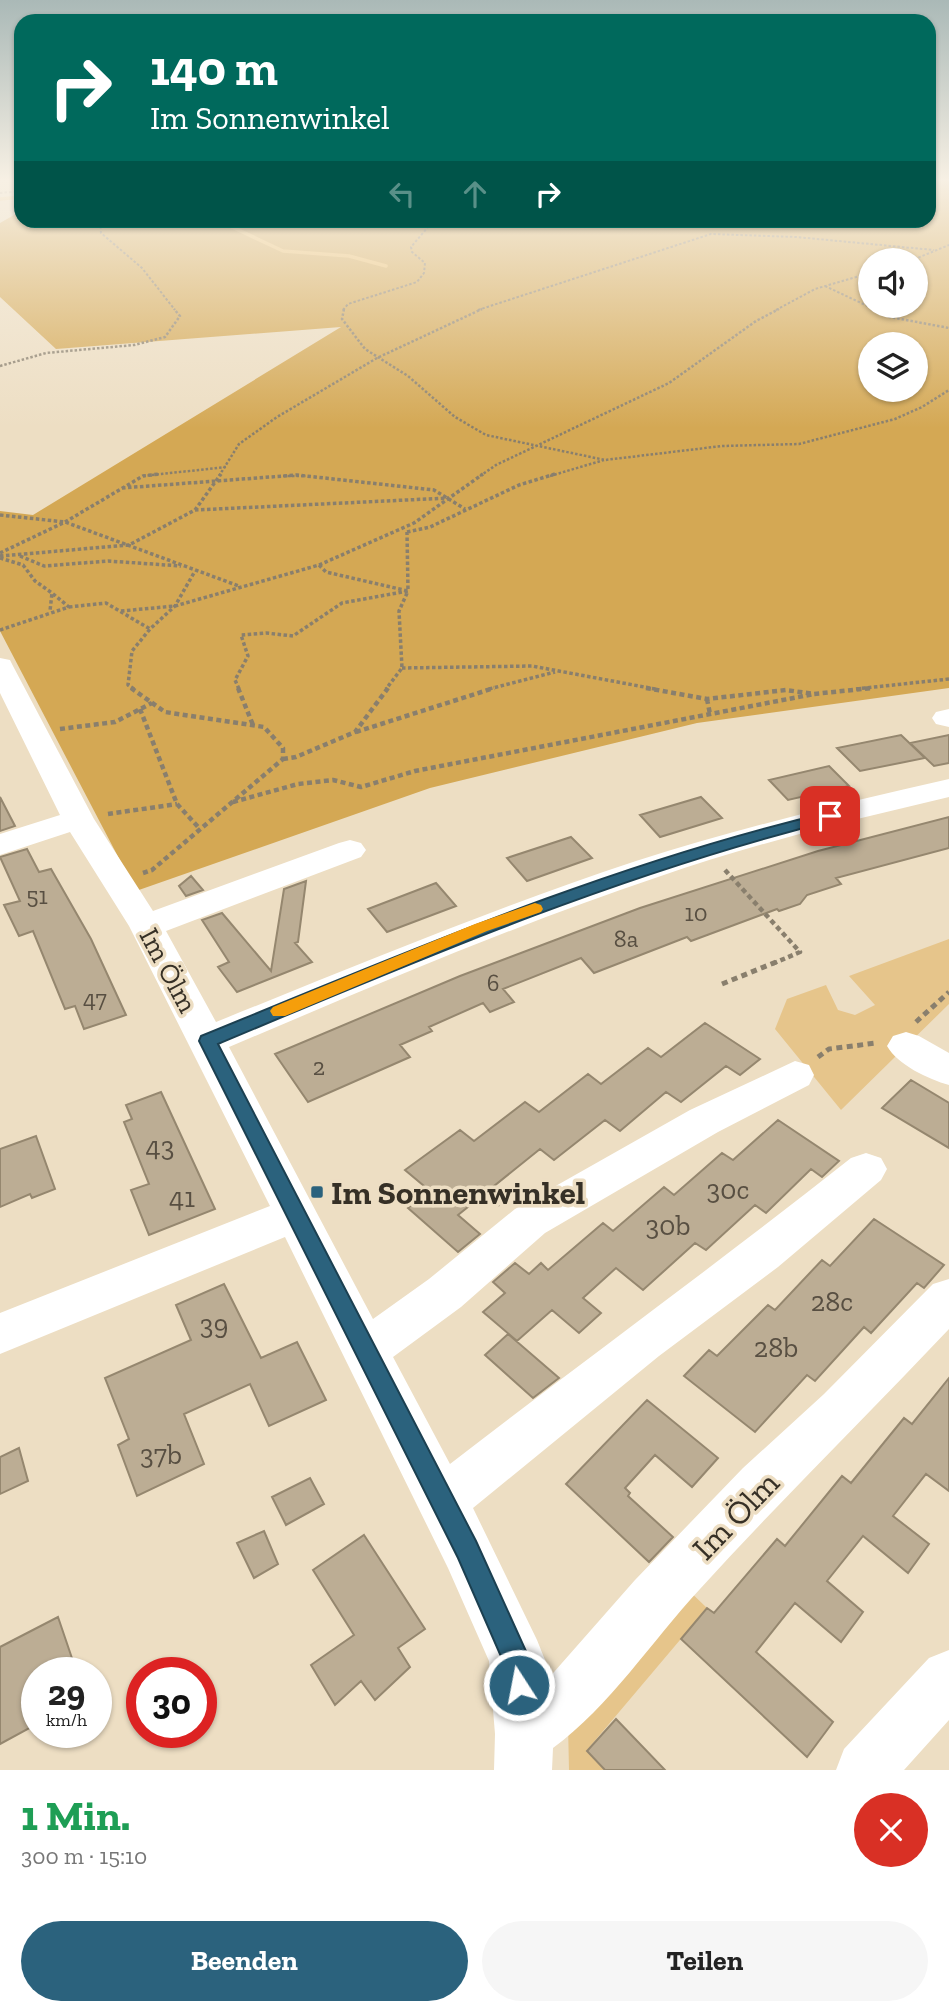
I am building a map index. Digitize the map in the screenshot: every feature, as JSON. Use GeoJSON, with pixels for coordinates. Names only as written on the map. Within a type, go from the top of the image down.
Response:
{"type":"FeatureCollection","features":[{"type":"Feature","properties":{"kind":"street","name":"Im Ölm"},"geometry":{"type":"LineString","coordinates":[[0,666],[78,819],[146,926],[208,1041],[442,1501],[517,1660],[523,1752]]}},
{"type":"Feature","properties":{"kind":"street"},"geometry":{"type":"LineString","coordinates":[[208,1041],[481,928],[708,850],[782,828],[949,788]]}},
{"type":"Feature","properties":{"kind":"street"},"geometry":{"type":"LineString","coordinates":[[0,845],[78,819]]}},
{"type":"Feature","properties":{"kind":"street"},"geometry":{"type":"LineString","coordinates":[[146,926],[350,850]]}},
{"type":"Feature","properties":{"kind":"street"},"geometry":{"type":"LineString","coordinates":[[901,1043],[949,1071]]}},
{"type":"Feature","properties":{"kind":"street"},"geometry":{"type":"LineString","coordinates":[[366,1351],[445,1293],[530,1221],[704,1121],[795,1075]]}},
{"type":"Feature","properties":{"kind":"street"},"geometry":{"type":"LineString","coordinates":[[442,1501],[643,1342],[762,1254],[866,1168]]}},
{"type":"Feature","properties":{"kind":"street"},"geometry":{"type":"LineString","coordinates":[[0,1334],[296,1214]]}},
{"type":"Feature","properties":{"kind":"street","name":"Im Ölm"},"geometry":{"type":"LineString","coordinates":[[523,1752],[654,1600],[761,1485],[841,1410],[949,1298]]}},
{"type":"Feature","properties":{"kind":"street"},"geometry":{"type":"LineString","coordinates":[[872,1767],[949,1678]]}},
{"type":"Feature","properties":{"kind":"path"},"geometry":{"type":"LineString","coordinates":[[0,366],[46,353],[134,345],[165,337],[180,316],[137,264]]}},
{"type":"Feature","properties":{"kind":"path"},"geometry":{"type":"LineString","coordinates":[[425,264],[424,273],[417,282],[348,304],[342,312],[342,319],[365,349],[408,376],[455,417],[486,435],[605,460]]}},
{"type":"Feature","properties":{"kind":"path"},"geometry":{"type":"LineString","coordinates":[[195,510],[239,444],[277,417],[377,358],[486,306],[618,264]]}},
{"type":"Feature","properties":{"kind":"path"},"geometry":{"type":"LineString","coordinates":[[121,611],[175,606],[319,565],[414,523],[496,465],[669,383],[756,321],[824,286],[858,276]]}},
{"type":"Feature","properties":{"kind":"path"},"geometry":{"type":"LineString","coordinates":[[824,286],[890,317],[949,328]]}},
{"type":"Feature","properties":{"kind":"path"},"geometry":{"type":"LineString","coordinates":[[407,532],[424,530],[519,485],[605,460],[722,446],[799,444],[895,419],[922,407],[949,390]]}},
{"type":"Feature","properties":{"kind":"path"},"geometry":{"type":"LineString","coordinates":[[0,556],[143,476],[226,467]]}},
{"type":"Feature","properties":{"kind":"path"},"geometry":{"type":"LineString","coordinates":[[121,488],[297,475],[434,489],[465,509]]}},
{"type":"Feature","properties":{"kind":"path"},"geometry":{"type":"LineString","coordinates":[[0,556],[129,545],[195,510],[450,498]]}},
{"type":"Feature","properties":{"kind":"path"},"geometry":{"type":"LineString","coordinates":[[0,515],[65,522],[240,587]]}},
{"type":"Feature","properties":{"kind":"path"},"geometry":{"type":"LineString","coordinates":[[355,732],[402,668],[399,611],[408,591],[409,574],[404,554],[407,532],[414,523]]}},
{"type":"Feature","properties":{"kind":"path"},"geometry":{"type":"LineString","coordinates":[[18,554],[44,566],[108,561],[185,566]]}},
{"type":"Feature","properties":{"kind":"path"},"geometry":{"type":"LineString","coordinates":[[0,556],[23,565],[34,581],[69,607]]}},
{"type":"Feature","properties":{"kind":"path"},"geometry":{"type":"LineString","coordinates":[[319,565],[326,572],[408,591]]}},
{"type":"Feature","properties":{"kind":"path"},"geometry":{"type":"LineString","coordinates":[[195,571],[175,606],[150,629],[132,651],[128,685],[165,712],[264,727],[283,748],[284,759]]}},
{"type":"Feature","properties":{"kind":"path"},"geometry":{"type":"LineString","coordinates":[[253,725],[235,680],[248,656],[241,635],[266,633],[293,636],[342,603],[408,591]]}},
{"type":"Feature","properties":{"kind":"path"},"geometry":{"type":"LineString","coordinates":[[50,611],[52,593]]}},
{"type":"Feature","properties":{"kind":"path"},"geometry":{"type":"LineString","coordinates":[[0,631],[50,611],[106,603],[150,629]]}},
{"type":"Feature","properties":{"kind":"path"},"geometry":{"type":"LineString","coordinates":[[402,668],[532,666],[707,699],[786,690],[814,694]]}},
{"type":"Feature","properties":{"kind":"path"},"geometry":{"type":"LineString","coordinates":[[118,881],[152,870],[284,759],[296,757],[355,732],[508,683],[558,671]]}},
{"type":"Feature","properties":{"kind":"path"},"geometry":{"type":"LineString","coordinates":[[233,802],[318,781],[351,781],[361,787],[415,771],[814,694],[949,679]]}},
{"type":"Feature","properties":{"kind":"path"},"geometry":{"type":"LineString","coordinates":[[707,699],[710,714]]}},
{"type":"Feature","properties":{"kind":"path"},"geometry":{"type":"LineString","coordinates":[[34,735],[57,729],[115,722],[152,703]]}},
{"type":"Feature","properties":{"kind":"path"},"geometry":{"type":"LineString","coordinates":[[140,709],[177,804],[200,829]]}},
{"type":"Feature","properties":{"kind":"path"},"geometry":{"type":"LineString","coordinates":[[78,819],[177,804]]}},
{"type":"Feature","properties":{"kind":"path"},"geometry":{"type":"LineString","coordinates":[[708,850],[800,952],[722,984]]}},
{"type":"Feature","properties":{"kind":"path"},"geometry":{"type":"LineString","coordinates":[[795,1075],[829,1049],[901,1043],[949,992]]}},
{"type":"Feature","properties":{"kind":"shaded area"},"geometry":{"type":"Polygon","coordinates":[[[0,264],[858,264],[858,318],[928,318],[928,264],[949,264],[949,688],[697,723],[430,788],[136,891],[0,631],[0,511],[33,515],[341,327],[56,349],[0,297],[0,264]]]}},
{"type":"Feature","properties":{"kind":"shaded area"},"geometry":{"type":"Polygon","coordinates":[[[949,939],[949,1004],[841,1110],[775,1029],[787,999],[826,985],[838,1010],[855,1015],[875,1005],[849,976],[949,939]]]}},
{"type":"Feature","properties":{"kind":"shaded area"},"geometry":{"type":"Polygon","coordinates":[[[683,1585],[707,1608],[587,1750],[605,1770],[569,1770],[568,1725],[683,1585]]]}},
{"type":"Feature","properties":{"kind":"building"},"geometry":{"type":"Polygon","coordinates":[[[901,735],[925,758],[860,771],[837,748],[901,735]]]}},
{"type":"Feature","properties":{"kind":"building"},"geometry":{"type":"Polygon","coordinates":[[[949,735],[949,763],[934,766],[910,743],[949,735]]]}},
{"type":"Feature","properties":{"kind":"building"},"geometry":{"type":"Polygon","coordinates":[[[829,766],[849,786],[788,800],[769,780],[829,766]]]}},
{"type":"Feature","properties":{"kind":"building"},"geometry":{"type":"Polygon","coordinates":[[[0,797],[15,826],[0,831],[0,797]]]}},
{"type":"Feature","properties":{"kind":"building"},"geometry":{"type":"Polygon","coordinates":[[[701,797],[722,818],[660,837],[640,815],[701,797]]]}},
{"type":"Feature","properties":{"kind":"building"},"geometry":{"type":"Polygon","coordinates":[[[949,817],[949,848],[836,878],[841,884],[807,895],[800,904],[779,911],[777,909],[691,941],[687,937],[594,973],[581,958],[503,989],[514,1002],[490,1012],[483,1003],[429,1027],[432,1031],[400,1045],[410,1057],[308,1102],[275,1054],[460,976],[640,908],[818,851],[949,817]]]}},
{"type":"Feature","properties":{"kind":"building"},"geometry":{"type":"Polygon","coordinates":[[[571,837],[592,858],[527,881],[507,858],[571,837]]]}},
{"type":"Feature","properties":{"kind":"building"},"geometry":{"type":"Polygon","coordinates":[[[27,849],[39,872],[51,869],[91,939],[126,1015],[84,1029],[75,1006],[65,1009],[33,931],[19,936],[4,905],[20,901],[0,857],[27,849]]]}},
{"type":"Feature","properties":{"kind":"building"},"geometry":{"type":"Polygon","coordinates":[[[191,876],[203,890],[186,896],[179,886],[191,876]]]}},
{"type":"Feature","properties":{"kind":"building"},"geometry":{"type":"Polygon","coordinates":[[[306,881],[298,942],[295,943],[312,962],[237,992],[218,967],[229,962],[202,920],[222,913],[271,971],[284,889],[306,881]]]}},
{"type":"Feature","properties":{"kind":"building"},"geometry":{"type":"Polygon","coordinates":[[[436,883],[456,906],[387,932],[368,909],[436,883]]]}},
{"type":"Feature","properties":{"kind":"building"},"geometry":{"type":"Polygon","coordinates":[[[705,1023],[760,1059],[740,1075],[726,1066],[681,1102],[666,1092],[620,1131],[605,1120],[554,1160],[540,1149],[458,1215],[480,1234],[458,1252],[408,1208],[430,1191],[405,1170],[460,1130],[474,1141],[525,1102],[539,1112],[588,1074],[601,1084],[648,1048],[661,1057],[705,1023]]]}},
{"type":"Feature","properties":{"kind":"building"},"geometry":{"type":"Polygon","coordinates":[[[911,1080],[949,1103],[949,1148],[882,1108],[911,1080]]]}},
{"type":"Feature","properties":{"kind":"building"},"geometry":{"type":"Polygon","coordinates":[[[161,1092],[215,1209],[149,1235],[131,1190],[149,1184],[124,1122],[132,1119],[126,1105],[161,1092]]]}},
{"type":"Feature","properties":{"kind":"building"},"geometry":{"type":"Polygon","coordinates":[[[778,1120],[839,1161],[822,1177],[811,1169],[766,1213],[755,1205],[706,1250],[695,1243],[643,1290],[616,1268],[583,1298],[601,1313],[579,1333],[552,1310],[517,1341],[483,1312],[505,1293],[493,1282],[515,1263],[529,1274],[541,1263],[548,1270],[603,1223],[613,1231],[664,1187],[674,1195],[722,1153],[733,1160],[778,1120]]]}},
{"type":"Feature","properties":{"kind":"building"},"geometry":{"type":"Polygon","coordinates":[[[36,1136],[55,1189],[32,1198],[30,1194],[0,1207],[0,1149],[36,1136]]]}},
{"type":"Feature","properties":{"kind":"building"},"geometry":{"type":"Polygon","coordinates":[[[874,1219],[944,1265],[924,1288],[917,1283],[871,1333],[864,1327],[815,1381],[807,1375],[755,1432],[684,1376],[709,1350],[717,1356],[768,1305],[775,1310],[822,1260],[830,1266],[874,1219]]]}},
{"type":"Feature","properties":{"kind":"building"},"geometry":{"type":"Polygon","coordinates":[[[224,1284],[261,1358],[297,1342],[326,1400],[269,1426],[250,1384],[184,1414],[204,1464],[137,1496],[118,1445],[129,1439],[105,1378],[191,1340],[176,1305],[224,1284]]]}},
{"type":"Feature","properties":{"kind":"building"},"geometry":{"type":"Polygon","coordinates":[[[508,1334],[559,1378],[533,1398],[485,1355],[508,1334]]]}},
{"type":"Feature","properties":{"kind":"building"},"geometry":{"type":"Polygon","coordinates":[[[949,1378],[949,1491],[926,1474],[893,1516],[929,1544],[908,1573],[863,1536],[827,1581],[863,1612],[841,1642],[795,1603],[756,1652],[833,1722],[807,1757],[681,1639],[707,1608],[714,1613],[777,1539],[785,1546],[842,1476],[851,1483],[904,1418],[912,1424],[949,1378]]]}},
{"type":"Feature","properties":{"kind":"building"},"geometry":{"type":"Polygon","coordinates":[[[647,1400],[718,1458],[692,1487],[655,1455],[625,1488],[630,1493],[628,1496],[673,1537],[649,1562],[566,1484],[647,1400]]]}},
{"type":"Feature","properties":{"kind":"building"},"geometry":{"type":"Polygon","coordinates":[[[19,1448],[28,1481],[0,1494],[0,1457],[19,1448]]]}},
{"type":"Feature","properties":{"kind":"building"},"geometry":{"type":"Polygon","coordinates":[[[310,1478],[324,1504],[286,1525],[272,1497],[310,1478]]]}},
{"type":"Feature","properties":{"kind":"building"},"geometry":{"type":"Polygon","coordinates":[[[264,1531],[278,1564],[254,1578],[237,1543],[264,1531]]]}},
{"type":"Feature","properties":{"kind":"building"},"geometry":{"type":"Polygon","coordinates":[[[364,1535],[425,1629],[398,1648],[410,1667],[375,1700],[361,1681],[335,1705],[311,1665],[354,1635],[313,1570],[364,1535]]]}},
{"type":"Feature","properties":{"kind":"building"},"geometry":{"type":"Polygon","coordinates":[[[58,1617],[72,1657],[21,1657],[21,1733],[0,1744],[0,1647],[58,1617]]]}},
{"type":"Feature","properties":{"kind":"building"},"geometry":{"type":"Polygon","coordinates":[[[616,1719],[665,1770],[605,1770],[587,1751],[616,1719]]]}},
{"type":"Feature","properties":{"kind":"waterway"},"geometry":{"type":"LineString","coordinates":[[377,264],[386,266]]}},
{"type":"Feature","properties":{"kind":"slow traffic"},"geometry":{"type":"LineString","coordinates":[[279,1011],[481,928],[535,909]]}},
{"type":"Feature","properties":{"kind":"place","name":"Im Sonnenwinkel"},"geometry":{"type":"Point","coordinates":[317,1192]}},
{"type":"Feature","properties":{"kind":"route"},"geometry":{"type":"LineString","coordinates":[[519,1685],[517,1660],[467,1549],[208,1041],[481,928],[647,869],[830,816]]}}]}
